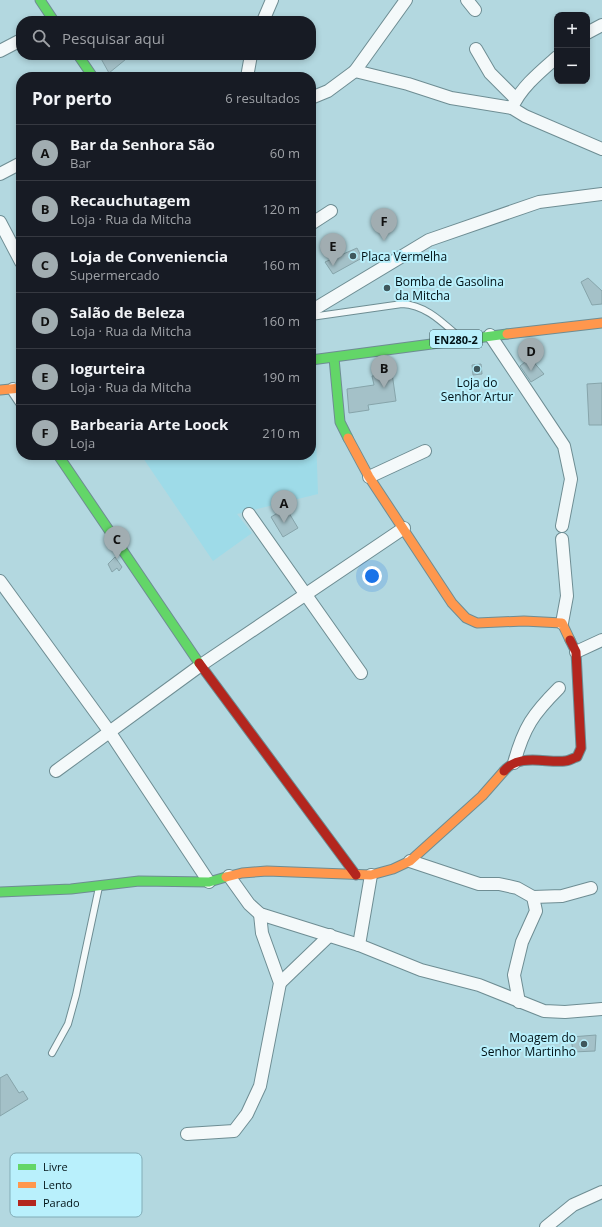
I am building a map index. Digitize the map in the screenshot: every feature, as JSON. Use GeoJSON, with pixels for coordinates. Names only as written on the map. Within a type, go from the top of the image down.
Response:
{"type":"FeatureCollection","features":[{"type":"Feature","properties":{"kind":"street"},"geometry":{"type":"LineString","coordinates":[[40,0],[51,16]]}},
{"type":"Feature","properties":{"kind":"street"},"geometry":{"type":"LineString","coordinates":[[265,16],[272,0]]}},
{"type":"Feature","properties":{"kind":"street"},"geometry":{"type":"LineString","coordinates":[[316,96],[328,91],[355,71],[406,0]]}},
{"type":"Feature","properties":{"kind":"street"},"geometry":{"type":"LineString","coordinates":[[467,0],[475,10]]}},
{"type":"Feature","properties":{"kind":"street"},"geometry":{"type":"LineString","coordinates":[[590,31],[602,25]]}},
{"type":"Feature","properties":{"kind":"street"},"geometry":{"type":"LineString","coordinates":[[0,51],[16,43]]}},
{"type":"Feature","properties":{"kind":"street"},"geometry":{"type":"LineString","coordinates":[[476,49],[490,73],[525,116],[602,149]]}},
{"type":"Feature","properties":{"kind":"street"},"geometry":{"type":"LineString","coordinates":[[82,60],[90,72]]}},
{"type":"Feature","properties":{"kind":"street"},"geometry":{"type":"LineString","coordinates":[[248,72],[250,60]]}},
{"type":"Feature","properties":{"kind":"street"},"geometry":{"type":"LineString","coordinates":[[514,103],[544,68],[554,60]]}},
{"type":"Feature","properties":{"kind":"street"},"geometry":{"type":"LineString","coordinates":[[355,71],[408,84],[451,98],[514,103]]}},
{"type":"Feature","properties":{"kind":"street"},"geometry":{"type":"LineString","coordinates":[[0,174],[16,166]]}},
{"type":"Feature","properties":{"kind":"street"},"geometry":{"type":"LineString","coordinates":[[316,308],[429,240],[539,202],[602,194]]}},
{"type":"Feature","properties":{"kind":"street"},"geometry":{"type":"LineString","coordinates":[[316,221],[331,211]]}},
{"type":"Feature","properties":{"kind":"street"},"geometry":{"type":"LineString","coordinates":[[0,222],[16,252]]}},
{"type":"Feature","properties":{"kind":"street","name":"EN280-2"},"geometry":{"type":"LineString","coordinates":[[316,360],[490,335],[602,323]]}},
{"type":"Feature","properties":{"kind":"street"},"geometry":{"type":"LineString","coordinates":[[490,335],[564,446],[571,479],[562,526]]}},
{"type":"Feature","properties":{"kind":"street"},"geometry":{"type":"LineString","coordinates":[[334,358],[340,422],[369,477],[452,603],[466,618],[477,623],[488,624],[524,621],[562,623]]}},
{"type":"Feature","properties":{"kind":"street"},"geometry":{"type":"LineString","coordinates":[[0,390],[16,389]]}},
{"type":"Feature","properties":{"kind":"street"},"geometry":{"type":"LineString","coordinates":[[369,477],[425,451]]}},
{"type":"Feature","properties":{"kind":"street"},"geometry":{"type":"LineString","coordinates":[[61,460],[201,665],[356,875]]}},
{"type":"Feature","properties":{"kind":"street"},"geometry":{"type":"LineString","coordinates":[[249,514],[361,673]]}},
{"type":"Feature","properties":{"kind":"street"},"geometry":{"type":"LineString","coordinates":[[56,771],[201,665],[404,528]]}},
{"type":"Feature","properties":{"kind":"street"},"geometry":{"type":"LineString","coordinates":[[0,892],[100,886],[139,881],[209,882],[229,876],[267,871],[371,875],[393,869],[410,861],[482,796],[506,768],[514,763],[526,760],[566,761],[577,757],[580,748],[576,652],[562,623],[567,596],[562,539]]}},
{"type":"Feature","properties":{"kind":"street"},"geometry":{"type":"LineString","coordinates":[[0,581],[109,731],[209,882]]}},
{"type":"Feature","properties":{"kind":"street"},"geometry":{"type":"LineString","coordinates":[[576,652],[602,640]]}},
{"type":"Feature","properties":{"kind":"street"},"geometry":{"type":"LineString","coordinates":[[514,763],[520,739],[529,722],[538,709],[559,688]]}},
{"type":"Feature","properties":{"kind":"street"},"geometry":{"type":"LineString","coordinates":[[410,861],[468,882],[479,884],[499,884],[517,888],[533,897],[562,896],[591,888]]}},
{"type":"Feature","properties":{"kind":"street"},"geometry":{"type":"LineString","coordinates":[[359,944],[371,875]]}},
{"type":"Feature","properties":{"kind":"street"},"geometry":{"type":"LineString","coordinates":[[229,876],[249,904],[260,914],[359,944],[422,970],[479,985],[544,1011],[565,1012],[602,1009]]}},
{"type":"Feature","properties":{"kind":"street"},"geometry":{"type":"LineString","coordinates":[[519,1002],[514,974],[522,942],[536,911],[533,897]]}},
{"type":"Feature","properties":{"kind":"street"},"geometry":{"type":"LineString","coordinates":[[187,1134],[234,1131],[247,1114],[260,1086],[280,983],[262,933],[260,914]]}},
{"type":"Feature","properties":{"kind":"street"},"geometry":{"type":"LineString","coordinates":[[280,983],[330,935]]}},
{"type":"Feature","properties":{"kind":"street"},"geometry":{"type":"LineString","coordinates":[[546,1227],[573,1205],[602,1192]]}},
{"type":"Feature","properties":{"kind":"lane"},"geometry":{"type":"LineString","coordinates":[[316,316],[402,304],[413,305],[429,312],[460,339]]}},
{"type":"Feature","properties":{"kind":"lane"},"geometry":{"type":"LineString","coordinates":[[52,1053],[68,1024],[76,995],[100,886]]}},
{"type":"Feature","properties":{"kind":"shaded area"},"geometry":{"type":"Polygon","coordinates":[[[316,436],[318,494],[237,514],[252,533],[213,561],[144,460],[316,460],[316,436]]]}},
{"type":"Feature","properties":{"kind":"building"},"geometry":{"type":"Polygon","coordinates":[[[102,60],[125,60],[110,72],[108,72],[102,60]]]}},
{"type":"Feature","properties":{"kind":"building"},"geometry":{"type":"Polygon","coordinates":[[[357,248],[362,258],[333,274],[325,262],[357,248]]]}},
{"type":"Feature","properties":{"kind":"building"},"geometry":{"type":"Polygon","coordinates":[[[588,278],[602,291],[602,304],[592,305],[581,282],[588,278]]]}},
{"type":"Feature","properties":{"kind":"building"},"geometry":{"type":"Polygon","coordinates":[[[530,358],[544,374],[531,382],[520,366],[530,358]]]}},
{"type":"Feature","properties":{"kind":"building","name":"Loja do Senhor Artur"},"geometry":{"type":"Polygon","coordinates":[[[481,364],[482,374],[473,375],[472,365],[481,364]]]}},
{"type":"Feature","properties":{"kind":"building"},"geometry":{"type":"Polygon","coordinates":[[[392,373],[396,401],[368,405],[369,410],[349,413],[347,389],[374,385],[372,376],[392,373]]]}},
{"type":"Feature","properties":{"kind":"building"},"geometry":{"type":"Polygon","coordinates":[[[602,383],[602,425],[589,425],[587,384],[602,383]]]}},
{"type":"Feature","properties":{"kind":"building"},"geometry":{"type":"Polygon","coordinates":[[[286,508],[298,528],[283,537],[271,517],[286,508]]]}},
{"type":"Feature","properties":{"kind":"building"},"geometry":{"type":"Polygon","coordinates":[[[115,557],[122,567],[119,571],[117,568],[112,572],[108,564],[115,557]]]}},
{"type":"Feature","properties":{"kind":"building","name":"Moagem do Senhor Martinho"},"geometry":{"type":"Polygon","coordinates":[[[596,1035],[595,1051],[573,1052],[571,1037],[596,1035]]]}},
{"type":"Feature","properties":{"kind":"building"},"geometry":{"type":"Polygon","coordinates":[[[7,1074],[19,1093],[23,1091],[28,1099],[0,1116],[0,1078],[7,1074]]]}},
{"type":"Feature","properties":{"kind":"traffic: fast"},"geometry":{"type":"LineString","coordinates":[[40,0],[51,16]]}},
{"type":"Feature","properties":{"kind":"traffic: fast"},"geometry":{"type":"LineString","coordinates":[[81,60],[90,72]]}},
{"type":"Feature","properties":{"kind":"traffic: fast"},"geometry":{"type":"LineString","coordinates":[[316,359],[507,334]]}},
{"type":"Feature","properties":{"kind":"traffic: fast"},"geometry":{"type":"LineString","coordinates":[[334,358],[340,422],[348,438]]}},
{"type":"Feature","properties":{"kind":"traffic: fast"},"geometry":{"type":"LineString","coordinates":[[61,460],[199,663]]}},
{"type":"Feature","properties":{"kind":"traffic: fast"},"geometry":{"type":"LineString","coordinates":[[0,892],[71,889],[139,881],[209,882],[226,877]]}},
{"type":"Feature","properties":{"kind":"traffic: slow"},"geometry":{"type":"LineString","coordinates":[[507,334],[602,323]]}},
{"type":"Feature","properties":{"kind":"traffic: slow"},"geometry":{"type":"LineString","coordinates":[[0,390],[16,388]]}},
{"type":"Feature","properties":{"kind":"traffic: slow"},"geometry":{"type":"LineString","coordinates":[[348,438],[369,477],[452,603],[466,618],[477,623],[524,621],[562,623],[570,640]]}},
{"type":"Feature","properties":{"kind":"traffic: slow"},"geometry":{"type":"LineString","coordinates":[[226,877],[242,873],[267,871],[371,875],[393,869],[410,861],[482,796],[504,771]]}},
{"type":"Feature","properties":{"kind":"traffic: jam"},"geometry":{"type":"LineString","coordinates":[[504,771],[510,765],[525,760],[568,761],[577,757],[581,748],[576,652],[570,640]]}},
{"type":"Feature","properties":{"kind":"traffic: jam"},"geometry":{"type":"LineString","coordinates":[[199,663],[356,875]]}},
{"type":"Feature","properties":{"kind":"place","name":"Barbearia Arte Loock"},"geometry":{"type":"Point","coordinates":[384,241]}},
{"type":"Feature","properties":{"kind":"place","name":"Placa Vermelha"},"geometry":{"type":"Point","coordinates":[353,256]}},
{"type":"Feature","properties":{"kind":"place","name":"Iogurteira"},"geometry":{"type":"Point","coordinates":[333,266]}},
{"type":"Feature","properties":{"kind":"place","name":"Bomba de Gasolina da Mitcha"},"geometry":{"type":"Point","coordinates":[387,288]}},
{"type":"Feature","properties":{"kind":"place","name":"Loja do Senhor Artur"},"geometry":{"type":"Point","coordinates":[477,369]}},
{"type":"Feature","properties":{"kind":"place","name":"Salão de Beleza"},"geometry":{"type":"Point","coordinates":[531,371]}},
{"type":"Feature","properties":{"kind":"place","name":"Recauchutagem"},"geometry":{"type":"Point","coordinates":[384,388]}},
{"type":"Feature","properties":{"kind":"place","name":"Bar da Senhora São"},"geometry":{"type":"Point","coordinates":[284,523]}},
{"type":"Feature","properties":{"kind":"place","name":"Loja de Conveniencia"},"geometry":{"type":"Point","coordinates":[117,559]}},
{"type":"Feature","properties":{"kind":"place","name":"Moagem do Senhor Martinho"},"geometry":{"type":"Point","coordinates":[584,1044]}}]}
